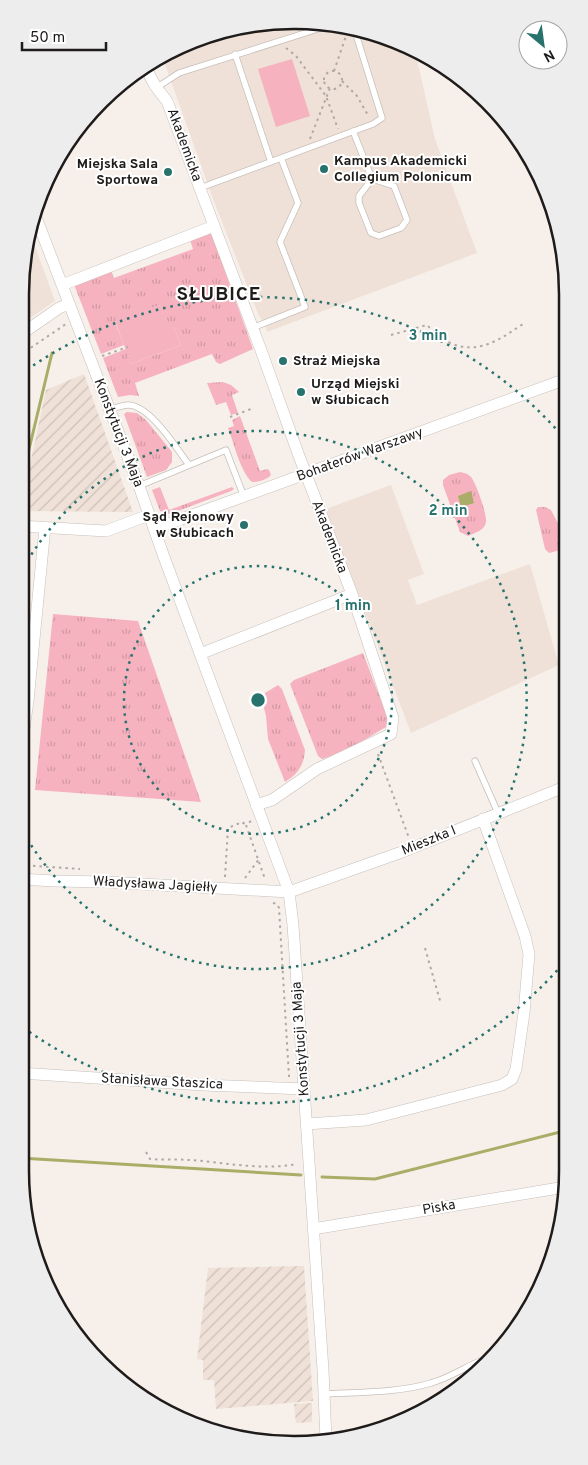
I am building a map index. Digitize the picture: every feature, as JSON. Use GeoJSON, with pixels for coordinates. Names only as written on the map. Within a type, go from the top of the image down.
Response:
{"type":"FeatureCollection","features":[{"type":"Feature","properties":{"kind":"street","name":"Akademicka"},"geometry":{"type":"LineString","coordinates":[[148,72],[156,88],[167,101],[200,188],[305,474],[352,594],[393,718],[391,734],[317,769],[272,800],[256,804]]}},
{"type":"Feature","properties":{"kind":"street","name":"Konstytucji 3 Maja"},"geometry":{"type":"LineString","coordinates":[[38,224],[139,486],[289,892],[304,1089],[326,1434]]}},
{"type":"Feature","properties":{"kind":"street"},"geometry":{"type":"LineString","coordinates":[[62,285],[214,226]]}},
{"type":"Feature","properties":{"kind":"street"},"geometry":{"type":"LineString","coordinates":[[29,329],[59,308],[69,304]]}},
{"type":"Feature","properties":{"kind":"street","name":"Bohaterów Warszawy"},"geometry":{"type":"LineString","coordinates":[[154,529],[559,382]]}},
{"type":"Feature","properties":{"kind":"street"},"geometry":{"type":"LineString","coordinates":[[29,526],[106,531],[149,515]]}},
{"type":"Feature","properties":{"kind":"street"},"geometry":{"type":"LineString","coordinates":[[29,691],[45,527]]}},
{"type":"Feature","properties":{"kind":"street"},"geometry":{"type":"LineString","coordinates":[[200,654],[352,594]]}},
{"type":"Feature","properties":{"kind":"street","name":"Mieszka I"},"geometry":{"type":"LineString","coordinates":[[289,892],[413,848],[559,789]]}},
{"type":"Feature","properties":{"kind":"street"},"geometry":{"type":"LineString","coordinates":[[306,1124],[366,1120],[502,1085],[512,1079],[516,1069],[524,1013],[529,954],[525,936],[483,819]]}},
{"type":"Feature","properties":{"kind":"street","name":"Władysława Jagiełły"},"geometry":{"type":"LineString","coordinates":[[29,880],[289,892]]}},
{"type":"Feature","properties":{"kind":"street","name":"Stanisława Staszica"},"geometry":{"type":"LineString","coordinates":[[29,1074],[203,1085],[304,1089]]}},
{"type":"Feature","properties":{"kind":"street","name":"Piska"},"geometry":{"type":"LineString","coordinates":[[313,1229],[559,1187]]}},
{"type":"Feature","properties":{"kind":"lane"},"geometry":{"type":"LineString","coordinates":[[156,88],[179,72],[316,30]]}},
{"type":"Feature","properties":{"kind":"lane"},"geometry":{"type":"LineString","coordinates":[[200,188],[372,124],[382,118],[357,37]]}},
{"type":"Feature","properties":{"kind":"lane"},"geometry":{"type":"LineString","coordinates":[[235,54],[271,162]]}},
{"type":"Feature","properties":{"kind":"lane"},"geometry":{"type":"LineString","coordinates":[[353,131],[372,179]]}},
{"type":"Feature","properties":{"kind":"lane"},"geometry":{"type":"LineString","coordinates":[[252,328],[305,307],[280,242],[298,203],[281,158]]}},
{"type":"Feature","properties":{"kind":"lane"},"geometry":{"type":"LineString","coordinates":[[372,179],[394,186],[407,220],[401,228],[379,236],[371,233],[359,204],[359,196],[372,179]]}},
{"type":"Feature","properties":{"kind":"lane"},"geometry":{"type":"LineString","coordinates":[[109,410],[127,404],[144,411],[160,427],[189,465]]}},
{"type":"Feature","properties":{"kind":"lane"},"geometry":{"type":"LineString","coordinates":[[139,486],[226,450],[244,497]]}},
{"type":"Feature","properties":{"kind":"lane"},"geometry":{"type":"LineString","coordinates":[[475,761],[498,813]]}},
{"type":"Feature","properties":{"kind":"lane"},"geometry":{"type":"LineString","coordinates":[[324,1394],[411,1388],[450,1377],[482,1359]]}},
{"type":"Feature","properties":{"kind":"path"},"geometry":{"type":"LineString","coordinates":[[274,29],[277,41],[296,56],[326,96],[340,136]]}},
{"type":"Feature","properties":{"kind":"path"},"geometry":{"type":"LineString","coordinates":[[342,81],[339,86],[330,88],[326,86],[324,80],[325,75],[334,70],[347,34]]}},
{"type":"Feature","properties":{"kind":"path"},"geometry":{"type":"LineString","coordinates":[[334,70],[341,75],[342,81],[357,96],[372,124]]}},
{"type":"Feature","properties":{"kind":"path"},"geometry":{"type":"LineString","coordinates":[[307,148],[330,88]]}},
{"type":"Feature","properties":{"kind":"path"},"geometry":{"type":"LineString","coordinates":[[29,349],[75,319]]}},
{"type":"Feature","properties":{"kind":"path"},"geometry":{"type":"LineString","coordinates":[[391,335],[427,325],[447,342],[465,347],[481,347],[498,340],[523,324]]}},
{"type":"Feature","properties":{"kind":"path"},"geometry":{"type":"LineString","coordinates":[[100,357],[128,346]]}},
{"type":"Feature","properties":{"kind":"path"},"geometry":{"type":"LineString","coordinates":[[230,417],[251,409]]}},
{"type":"Feature","properties":{"kind":"path"},"geometry":{"type":"LineString","coordinates":[[374,743],[413,848]]}},
{"type":"Feature","properties":{"kind":"path"},"geometry":{"type":"LineString","coordinates":[[224,878],[228,828],[242,822],[246,826]]}},
{"type":"Feature","properties":{"kind":"path"},"geometry":{"type":"LineString","coordinates":[[251,880],[244,879],[259,859]]}},
{"type":"Feature","properties":{"kind":"path"},"geometry":{"type":"LineString","coordinates":[[272,903],[277,904],[279,908],[290,1088]]}},
{"type":"Feature","properties":{"kind":"path"},"geometry":{"type":"LineString","coordinates":[[425,948],[441,1004]]}},
{"type":"Feature","properties":{"kind":"path"},"geometry":{"type":"LineString","coordinates":[[146,1152],[150,1159],[188,1160],[267,1167],[302,1164]]}},
{"type":"Feature","properties":{"kind":"shaded area","name":"Kampus Akademicki Collegium Polonicum"},"geometry":{"type":"Polygon","coordinates":[[[311,29],[346,34],[379,43],[417,59],[435,139],[477,253],[267,332],[213,199],[164,62],[209,43],[259,31],[311,29]]]}},
{"type":"Feature","properties":{"kind":"shaded area"},"geometry":{"type":"Polygon","coordinates":[[[34,243],[55,301],[29,319],[29,277],[34,243]]]}},
{"type":"Feature","properties":{"kind":"shaded area"},"geometry":{"type":"Polygon","coordinates":[[[84,374],[133,512],[29,511],[29,469],[46,390],[84,374]]]}},
{"type":"Feature","properties":{"kind":"shaded area"},"geometry":{"type":"Polygon","coordinates":[[[391,485],[424,574],[408,580],[417,605],[530,564],[559,665],[411,733],[326,509],[391,485]]]}},
{"type":"Feature","properties":{"kind":"shaded area"},"geometry":{"type":"Polygon","coordinates":[[[471,491],[474,503],[461,507],[458,496],[471,491]]]}},
{"type":"Feature","properties":{"kind":"shaded area"},"geometry":{"type":"Polygon","coordinates":[[[304,1266],[313,1401],[216,1409],[214,1380],[203,1380],[203,1360],[197,1359],[208,1268],[304,1266]]]}},
{"type":"Feature","properties":{"kind":"shaded area"},"geometry":{"type":"Polygon","coordinates":[[[312,1403],[312,1422],[296,1423],[294,1404],[312,1403]]]}},
{"type":"Feature","properties":{"kind":"green space"},"geometry":{"type":"Polygon","coordinates":[[[292,59],[310,116],[276,127],[258,69],[292,59]]]}},
{"type":"Feature","properties":{"kind":"green space"},"geometry":{"type":"Polygon","coordinates":[[[211,232],[253,349],[220,364],[216,362],[212,354],[135,383],[139,396],[118,397],[103,358],[126,349],[131,364],[181,345],[174,327],[169,329],[160,305],[115,322],[124,345],[101,354],[75,287],[76,283],[111,270],[114,278],[193,249],[190,240],[211,232]]]}},
{"type":"Feature","properties":{"kind":"green space"},"geometry":{"type":"Polygon","coordinates":[[[160,305],[169,328],[174,327],[181,345],[131,364],[115,321],[160,305]]]}},
{"type":"Feature","properties":{"kind":"green space"},"geometry":{"type":"Polygon","coordinates":[[[223,382],[231,385],[239,392],[232,395],[238,413],[231,415],[226,402],[216,405],[207,383],[223,382]]]}},
{"type":"Feature","properties":{"kind":"green space"},"geometry":{"type":"Polygon","coordinates":[[[127,412],[137,413],[146,420],[172,452],[172,462],[166,470],[147,477],[124,414],[127,412]]]}},
{"type":"Feature","properties":{"kind":"green space"},"geometry":{"type":"Polygon","coordinates":[[[240,416],[260,471],[267,469],[271,475],[257,482],[252,482],[244,471],[228,428],[234,426],[232,420],[240,416]]]}},
{"type":"Feature","properties":{"kind":"green space"},"geometry":{"type":"Polygon","coordinates":[[[460,472],[469,475],[473,480],[486,518],[484,527],[468,536],[460,532],[443,485],[443,480],[449,475],[460,472]]]}},
{"type":"Feature","properties":{"kind":"green space"},"geometry":{"type":"Polygon","coordinates":[[[160,487],[169,510],[232,487],[234,489],[170,514],[160,511],[152,490],[160,487]]]}},
{"type":"Feature","properties":{"kind":"green space"},"geometry":{"type":"Polygon","coordinates":[[[538,507],[545,507],[551,510],[559,525],[559,550],[549,553],[545,549],[536,510],[538,507]]]}},
{"type":"Feature","properties":{"kind":"green space"},"geometry":{"type":"Polygon","coordinates":[[[53,614],[138,621],[201,802],[35,790],[53,614]]]}},
{"type":"Feature","properties":{"kind":"green space"},"geometry":{"type":"Polygon","coordinates":[[[363,653],[388,719],[386,727],[347,749],[322,759],[318,756],[290,684],[294,680],[363,653]]]}},
{"type":"Feature","properties":{"kind":"green space"},"geometry":{"type":"Polygon","coordinates":[[[278,685],[282,689],[305,750],[300,769],[285,782],[268,739],[264,708],[265,693],[278,685]]]}},
{"type":"Feature","properties":{"kind":"waterway"},"geometry":{"type":"LineString","coordinates":[[29,449],[52,353]]}},
{"type":"Feature","properties":{"kind":"waterway"},"geometry":{"type":"LineString","coordinates":[[322,1177],[375,1179],[559,1132]]}},
{"type":"Feature","properties":{"kind":"waterway"},"geometry":{"type":"LineString","coordinates":[[29,1159],[301,1175]]}},
{"type":"Feature","properties":{"kind":"place","name":"Kampus Akademicki Collegium Polonicum"},"geometry":{"type":"Point","coordinates":[324,169]}},
{"type":"Feature","properties":{"kind":"place","name":"Miejska Sala Sportowa"},"geometry":{"type":"Point","coordinates":[168,172]}},
{"type":"Feature","properties":{"kind":"place","name":"Straż Miejska"},"geometry":{"type":"Point","coordinates":[283,361]}},
{"type":"Feature","properties":{"kind":"place","name":"Urząd Miejski w Słubicach"},"geometry":{"type":"Point","coordinates":[301,392]}},
{"type":"Feature","properties":{"kind":"place","name":"Sąd Rejonowy w Słubicach"},"geometry":{"type":"Point","coordinates":[244,525]}},
{"type":"Feature","properties":{"kind":"district","name":"SŁUBICE"},"geometry":{"type":"Point","coordinates":[219,295]}}]}
